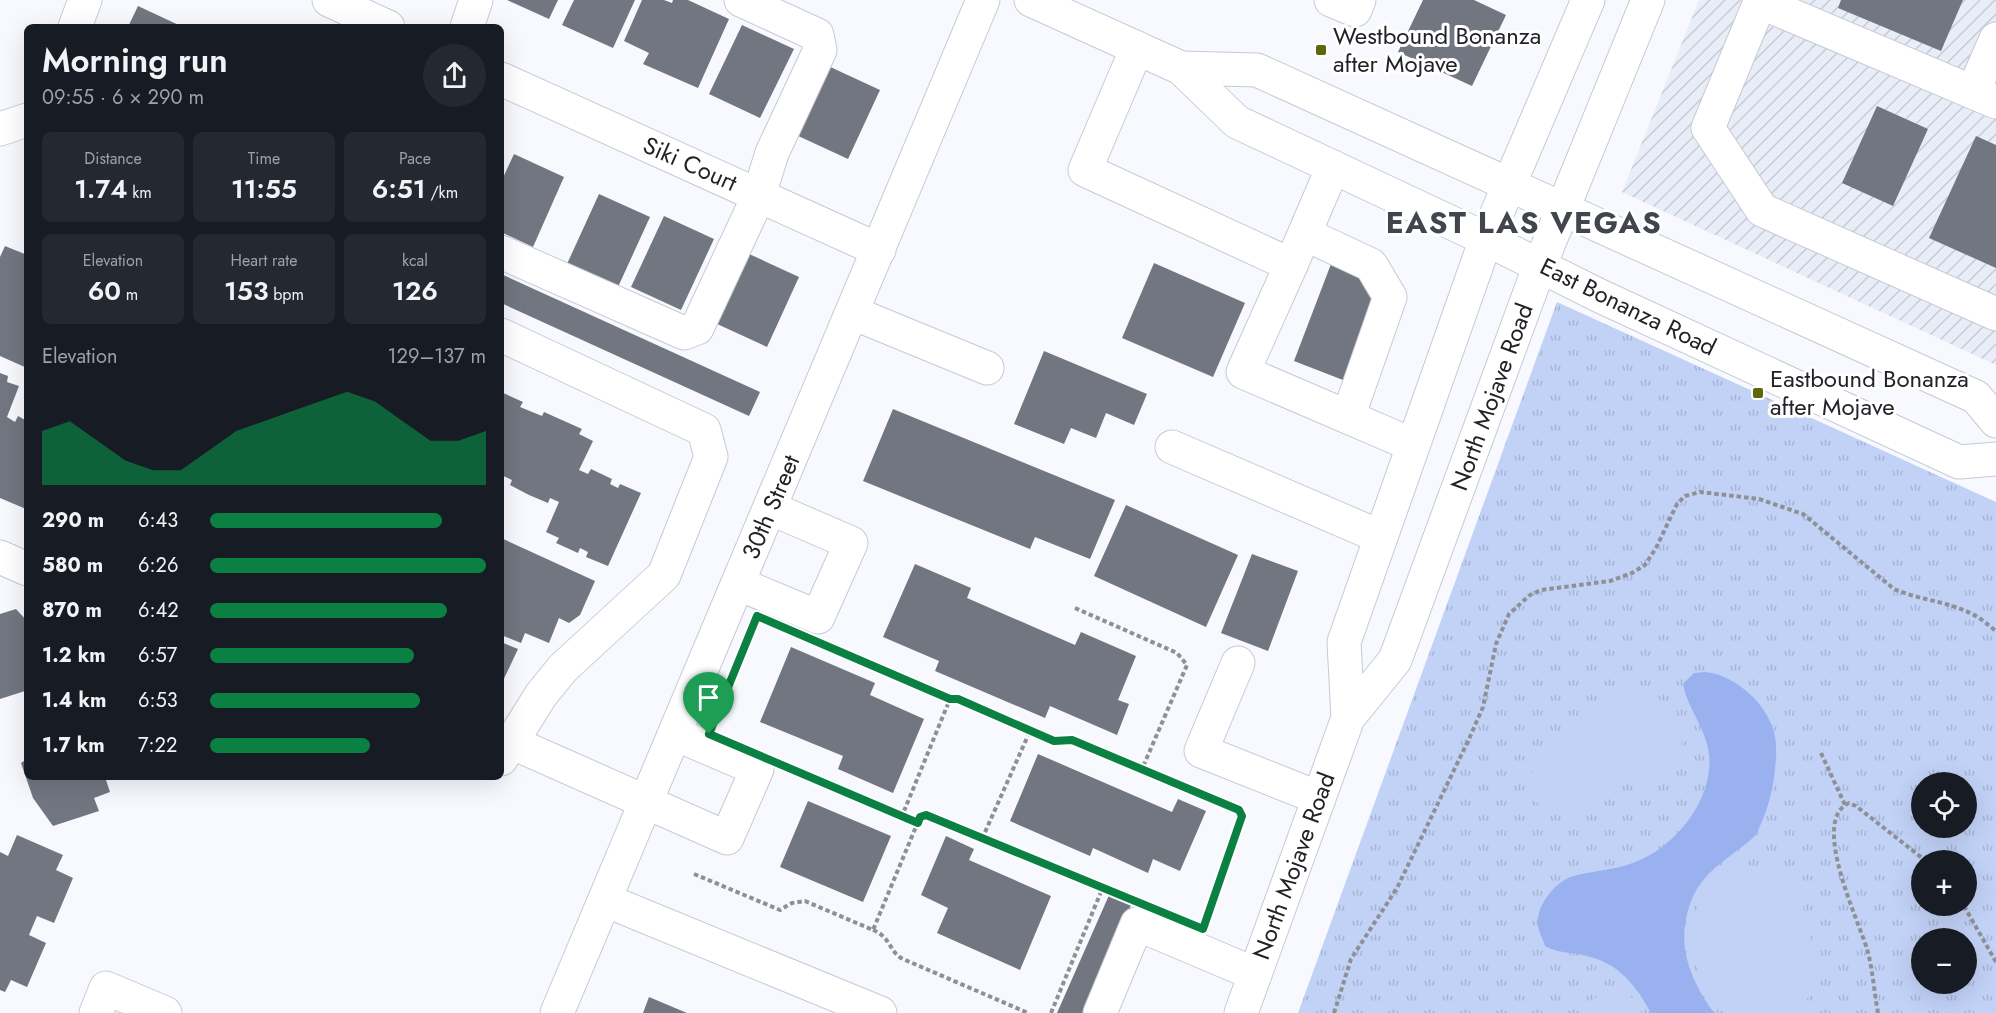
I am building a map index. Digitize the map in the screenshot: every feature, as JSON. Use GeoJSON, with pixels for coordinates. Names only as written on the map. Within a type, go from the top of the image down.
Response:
{"type":"FeatureCollection","features":[{"type":"Feature","properties":{"kind":"street"},"geometry":{"type":"LineString","coordinates":[[76,24],[85,0]]}},
{"type":"Feature","properties":{"kind":"street"},"geometry":{"type":"LineString","coordinates":[[329,0],[381,24]]}},
{"type":"Feature","properties":{"kind":"street"},"geometry":{"type":"LineString","coordinates":[[467,24],[476,0]]}},
{"type":"Feature","properties":{"kind":"street"},"geometry":{"type":"LineString","coordinates":[[504,253],[684,333],[697,328],[759,195],[772,153],[820,50],[817,34],[741,0]]}},
{"type":"Feature","properties":{"kind":"street","name":"30th Street"},"geometry":{"type":"LineString","coordinates":[[558,1013],[983,0]]}},
{"type":"Feature","properties":{"kind":"street","name":"East Bonanza Road"},"geometry":{"type":"LineString","coordinates":[[1031,0],[1180,68],[1237,122],[1486,239],[1599,296],[1959,462],[1996,459]]}},
{"type":"Feature","properties":{"kind":"street"},"geometry":{"type":"LineString","coordinates":[[1331,0],[1355,10],[1359,0]]}},
{"type":"Feature","properties":{"kind":"street","name":"North Mojave Road"},"geometry":{"type":"LineString","coordinates":[[1348,718],[1344,642],[1486,239],[1588,0]]}},
{"type":"Feature","properties":{"kind":"street","name":"North Mojave Road"},"geometry":{"type":"LineString","coordinates":[[1241,1013],[1348,718],[1395,660],[1540,265],[1648,0]]}},
{"type":"Feature","properties":{"kind":"street"},"geometry":{"type":"LineString","coordinates":[[1996,39],[1985,97],[1759,1],[1708,128],[1762,210],[1996,314]]}},
{"type":"Feature","properties":{"kind":"street"},"geometry":{"type":"LineString","coordinates":[[1137,48],[1085,170],[1291,265]]}},
{"type":"Feature","properties":{"kind":"street","name":"East Bonanza Road"},"geometry":{"type":"LineString","coordinates":[[1180,68],[1257,70],[1976,397],[1996,421]]}},
{"type":"Feature","properties":{"kind":"street","name":"Siki Court"},"geometry":{"type":"LineString","coordinates":[[504,80],[879,250]]}},
{"type":"Feature","properties":{"kind":"street"},"geometry":{"type":"LineString","coordinates":[[0,129],[24,121]]}},
{"type":"Feature","properties":{"kind":"street"},"geometry":{"type":"LineString","coordinates":[[1333,167],[1243,372],[1413,445]]}},
{"type":"Feature","properties":{"kind":"street"},"geometry":{"type":"LineString","coordinates":[[1305,234],[1371,265],[1390,297],[1348,417]]}},
{"type":"Feature","properties":{"kind":"street"},"geometry":{"type":"LineString","coordinates":[[853,313],[987,368]]}},
{"type":"Feature","properties":{"kind":"street"},"geometry":{"type":"LineString","coordinates":[[504,336],[704,430],[711,457],[664,575],[563,668],[541,695],[507,751],[646,802],[727,838],[757,769],[675,734]]}},
{"type":"Feature","properties":{"kind":"street"},"geometry":{"type":"LineString","coordinates":[[1172,447],[1381,537]]}},
{"type":"Feature","properties":{"kind":"street"},"geometry":{"type":"LineString","coordinates":[[739,584],[818,617],[851,543],[770,508]]}},
{"type":"Feature","properties":{"kind":"street"},"geometry":{"type":"LineString","coordinates":[[0,557],[24,568]]}},
{"type":"Feature","properties":{"kind":"street"},"geometry":{"type":"LineString","coordinates":[[1238,663],[1201,751],[1319,798]]}},
{"type":"Feature","properties":{"kind":"street"},"geometry":{"type":"LineString","coordinates":[[605,900],[880,1013]]}},
{"type":"Feature","properties":{"kind":"street"},"geometry":{"type":"LineString","coordinates":[[1100,1013],[1137,924],[1255,974]]}},
{"type":"Feature","properties":{"kind":"street"},"geometry":{"type":"LineString","coordinates":[[101,1000],[165,1013]]}},
{"type":"Feature","properties":{"kind":"path"},"geometry":{"type":"LineString","coordinates":[[1334,1013],[1343,978],[1352,959],[1397,888],[1469,739],[1483,707],[1496,644],[1509,614],[1530,595],[1542,590],[1610,581],[1632,573],[1645,565],[1656,548],[1669,519],[1685,496],[1700,492],[1725,493],[1776,503],[1803,514],[1894,589],[1974,614],[1996,631]]}},
{"type":"Feature","properties":{"kind":"path"},"geometry":{"type":"LineString","coordinates":[[1075,608],[1177,653],[1185,660],[1187,665],[1142,769]]}},
{"type":"Feature","properties":{"kind":"path"},"geometry":{"type":"LineString","coordinates":[[828,644],[950,699],[958,699],[1054,741],[1072,740],[1239,810],[1242,816],[1196,949]]}},
{"type":"Feature","properties":{"kind":"path"},"geometry":{"type":"LineString","coordinates":[[902,816],[950,699]]}},
{"type":"Feature","properties":{"kind":"path"},"geometry":{"type":"LineString","coordinates":[[982,839],[1030,730]]}},
{"type":"Feature","properties":{"kind":"path"},"geometry":{"type":"LineString","coordinates":[[1821,753],[1845,805]]}},
{"type":"Feature","properties":{"kind":"path"},"geometry":{"type":"LineString","coordinates":[[784,766],[918,823]]}},
{"type":"Feature","properties":{"kind":"path"},"geometry":{"type":"LineString","coordinates":[[1878,1013],[1867,951],[1835,857],[1833,834],[1835,818],[1840,807],[1856,806],[1912,850]]}},
{"type":"Feature","properties":{"kind":"path"},"geometry":{"type":"LineString","coordinates":[[873,930],[920,817],[926,815],[1097,887],[1104,887],[1137,901]]}},
{"type":"Feature","properties":{"kind":"path"},"geometry":{"type":"LineString","coordinates":[[694,874],[780,910],[792,903],[805,901],[884,934],[898,957],[1028,1013]]}},
{"type":"Feature","properties":{"kind":"path"},"geometry":{"type":"LineString","coordinates":[[1051,1013],[1104,887]]}},
{"type":"Feature","properties":{"kind":"path"},"geometry":{"type":"LineString","coordinates":[[1970,916],[1996,962]]}},
{"type":"Feature","properties":{"kind":"shaded area"},"geometry":{"type":"Polygon","coordinates":[[[1699,0],[1996,0],[1996,365],[1622,192],[1699,0]]]}},
{"type":"Feature","properties":{"kind":"green space"},"geometry":{"type":"Polygon","coordinates":[[[1557,302],[1996,502],[1996,1013],[1298,1013],[1557,302]]]}},
{"type":"Feature","properties":{"kind":"green space"},"geometry":{"type":"Polygon","coordinates":[[[1631,692],[1655,697],[1673,710],[1680,725],[1682,740],[1676,763],[1658,778],[1613,787],[1577,811],[1562,813],[1541,806],[1536,801],[1531,787],[1533,772],[1537,765],[1609,700],[1631,692]]]}},
{"type":"Feature","properties":{"kind":"green space"},"geometry":{"type":"Polygon","coordinates":[[[1759,867],[1775,869],[1786,874],[1795,885],[1802,901],[1814,963],[1811,989],[1798,1013],[1731,1013],[1723,1007],[1708,988],[1693,953],[1692,923],[1702,897],[1713,882],[1730,870],[1759,867]]]}},
{"type":"Feature","properties":{"kind":"green space"},"geometry":{"type":"Polygon","coordinates":[[[1612,986],[1625,988],[1642,1013],[1583,1013],[1589,1002],[1612,986]]]}},
{"type":"Feature","properties":{"kind":"water"},"geometry":{"type":"Polygon","coordinates":[[[1705,672],[1730,680],[1742,687],[1762,707],[1774,732],[1776,756],[1774,779],[1769,802],[1756,834],[1703,880],[1693,897],[1685,922],[1684,936],[1688,963],[1714,1013],[1651,1013],[1622,973],[1602,961],[1545,946],[1539,929],[1538,917],[1548,895],[1567,878],[1640,860],[1665,845],[1686,824],[1706,784],[1709,757],[1704,735],[1683,684],[1694,673],[1705,672]]]}},
{"type":"Feature","properties":{"kind":"building"},"geometry":{"type":"Polygon","coordinates":[[[507,0],[558,0],[549,19],[507,0]]]}},
{"type":"Feature","properties":{"kind":"building"},"geometry":{"type":"Polygon","coordinates":[[[574,0],[635,0],[613,48],[562,25],[574,0]]]}},
{"type":"Feature","properties":{"kind":"building"},"geometry":{"type":"Polygon","coordinates":[[[642,0],[664,0],[672,3],[673,0],[688,0],[729,19],[698,88],[643,64],[649,53],[624,41],[642,0]]]}},
{"type":"Feature","properties":{"kind":"building"},"geometry":{"type":"Polygon","coordinates":[[[1423,0],[1474,0],[1506,15],[1472,86],[1398,52],[1423,0]]]}},
{"type":"Feature","properties":{"kind":"building"},"geometry":{"type":"Polygon","coordinates":[[[1841,0],[1963,0],[1941,51],[1838,8],[1841,0]]]}},
{"type":"Feature","properties":{"kind":"building"},"geometry":{"type":"Polygon","coordinates":[[[138,6],[177,24],[129,24],[138,6]]]}},
{"type":"Feature","properties":{"kind":"building"},"geometry":{"type":"Polygon","coordinates":[[[742,25],[794,49],[760,118],[709,94],[742,25]]]}},
{"type":"Feature","properties":{"kind":"building"},"geometry":{"type":"Polygon","coordinates":[[[826,65],[880,90],[848,159],[794,134],[826,65]]]}},
{"type":"Feature","properties":{"kind":"building"},"geometry":{"type":"Polygon","coordinates":[[[1877,106],[1928,129],[1893,206],[1842,183],[1877,106]]]}},
{"type":"Feature","properties":{"kind":"building"},"geometry":{"type":"Polygon","coordinates":[[[1976,136],[1996,145],[1996,268],[1929,238],[1976,136]]]}},
{"type":"Feature","properties":{"kind":"building"},"geometry":{"type":"Polygon","coordinates":[[[514,154],[564,177],[533,247],[504,233],[504,176],[514,154]]]}},
{"type":"Feature","properties":{"kind":"building"},"geometry":{"type":"Polygon","coordinates":[[[599,194],[650,217],[618,287],[567,264],[599,194]]]}},
{"type":"Feature","properties":{"kind":"building"},"geometry":{"type":"Polygon","coordinates":[[[664,216],[714,239],[681,310],[631,287],[664,216]]]}},
{"type":"Feature","properties":{"kind":"building"},"geometry":{"type":"Polygon","coordinates":[[[5,246],[24,254],[24,367],[0,356],[0,257],[5,246]]]}},
{"type":"Feature","properties":{"kind":"building"},"geometry":{"type":"Polygon","coordinates":[[[747,253],[799,277],[767,347],[715,323],[747,253]]]}},
{"type":"Feature","properties":{"kind":"building"},"geometry":{"type":"Polygon","coordinates":[[[1154,263],[1245,303],[1213,377],[1122,338],[1154,263]]]}},
{"type":"Feature","properties":{"kind":"building"},"geometry":{"type":"Polygon","coordinates":[[[1331,264],[1379,283],[1343,380],[1294,361],[1331,264]]]}},
{"type":"Feature","properties":{"kind":"building"},"geometry":{"type":"Polygon","coordinates":[[[504,275],[760,392],[749,416],[504,304],[504,275]]]}},
{"type":"Feature","properties":{"kind":"building"},"geometry":{"type":"Polygon","coordinates":[[[1044,351],[1147,394],[1134,425],[1106,413],[1096,438],[1071,428],[1064,444],[1014,424],[1044,351]]]}},
{"type":"Feature","properties":{"kind":"building"},"geometry":{"type":"Polygon","coordinates":[[[0,373],[8,376],[7,382],[19,386],[7,417],[15,422],[18,416],[24,419],[24,508],[0,498],[0,373]]]}},
{"type":"Feature","properties":{"kind":"building"},"geometry":{"type":"Polygon","coordinates":[[[504,393],[523,402],[520,407],[542,416],[544,412],[582,429],[579,434],[593,441],[579,470],[588,474],[591,469],[612,479],[610,484],[618,488],[620,484],[641,493],[608,566],[586,557],[588,552],[580,548],[578,553],[556,543],[559,538],[546,532],[559,502],[550,498],[548,503],[529,495],[510,485],[512,480],[504,476],[504,393]]]}},
{"type":"Feature","properties":{"kind":"building"},"geometry":{"type":"Polygon","coordinates":[[[893,409],[1115,500],[1090,559],[1035,537],[1030,549],[863,481],[893,409]]]}},
{"type":"Feature","properties":{"kind":"building"},"geometry":{"type":"Polygon","coordinates":[[[1126,505],[1238,555],[1206,627],[1094,576],[1126,505]]]}},
{"type":"Feature","properties":{"kind":"building"},"geometry":{"type":"Polygon","coordinates":[[[504,539],[595,581],[580,615],[569,623],[559,618],[549,643],[525,633],[521,643],[504,636],[504,539]]]}},
{"type":"Feature","properties":{"kind":"building"},"geometry":{"type":"Polygon","coordinates":[[[1252,554],[1298,571],[1268,651],[1221,633],[1252,554]]]}},
{"type":"Feature","properties":{"kind":"building"},"geometry":{"type":"Polygon","coordinates":[[[915,564],[971,588],[967,598],[1075,645],[1081,632],[1136,656],[1118,700],[1129,704],[1117,735],[1050,706],[1045,718],[935,671],[939,661],[883,637],[915,564]]]}},
{"type":"Feature","properties":{"kind":"building"},"geometry":{"type":"Polygon","coordinates":[[[16,609],[24,618],[24,691],[0,699],[0,614],[16,609]]]}},
{"type":"Feature","properties":{"kind":"building"},"geometry":{"type":"Polygon","coordinates":[[[504,643],[518,649],[504,679],[504,643]]]}},
{"type":"Feature","properties":{"kind":"building"},"geometry":{"type":"Polygon","coordinates":[[[791,647],[875,683],[870,695],[924,719],[893,793],[838,769],[843,756],[760,722],[791,647]]]}},
{"type":"Feature","properties":{"kind":"building"},"geometry":{"type":"Polygon","coordinates":[[[1038,754],[1172,812],[1178,799],[1206,811],[1180,871],[1153,859],[1148,873],[1093,848],[1090,856],[1010,821],[1038,754]]]}},
{"type":"Feature","properties":{"kind":"building"},"geometry":{"type":"Polygon","coordinates":[[[27,780],[106,780],[110,792],[94,798],[99,811],[53,826],[33,798],[27,780]]]}},
{"type":"Feature","properties":{"kind":"building"},"geometry":{"type":"Polygon","coordinates":[[[808,801],[891,836],[863,902],[780,867],[808,801]]]}},
{"type":"Feature","properties":{"kind":"building"},"geometry":{"type":"Polygon","coordinates":[[[17,835],[63,855],[56,870],[73,878],[54,923],[37,916],[29,935],[46,943],[27,987],[11,980],[5,992],[0,990],[0,852],[8,856],[17,835]]]}},
{"type":"Feature","properties":{"kind":"building"},"geometry":{"type":"Polygon","coordinates":[[[946,836],[974,849],[969,860],[1051,896],[1020,970],[937,933],[948,908],[921,895],[946,836]]]}},
{"type":"Feature","properties":{"kind":"building"},"geometry":{"type":"Polygon","coordinates":[[[1110,893],[1132,903],[1083,1013],[1057,1013],[1110,893]]]}},
{"type":"Feature","properties":{"kind":"building"},"geometry":{"type":"Polygon","coordinates":[[[649,997],[687,1013],[643,1013],[649,997]]]}},
{"type":"Feature","properties":{"kind":"place","name":"Westbound Bonanza after Mojave"},"geometry":{"type":"Point","coordinates":[1321,50]}},
{"type":"Feature","properties":{"kind":"place","name":"Eastbound Bonanza after Mojave"},"geometry":{"type":"Point","coordinates":[1758,393]}},
{"type":"Feature","properties":{"kind":"district","name":"EAST LAS VEGAS"},"geometry":{"type":"Point","coordinates":[1524,223]}},
{"type":"Feature","properties":{"kind":"route"},"geometry":{"type":"LineString","coordinates":[[757,616],[764,617],[946,695],[950,699],[958,699],[1054,741],[1072,740],[1239,810],[1242,816],[1203,929],[926,815],[920,817],[918,823],[709,734],[757,616]]}}]}
